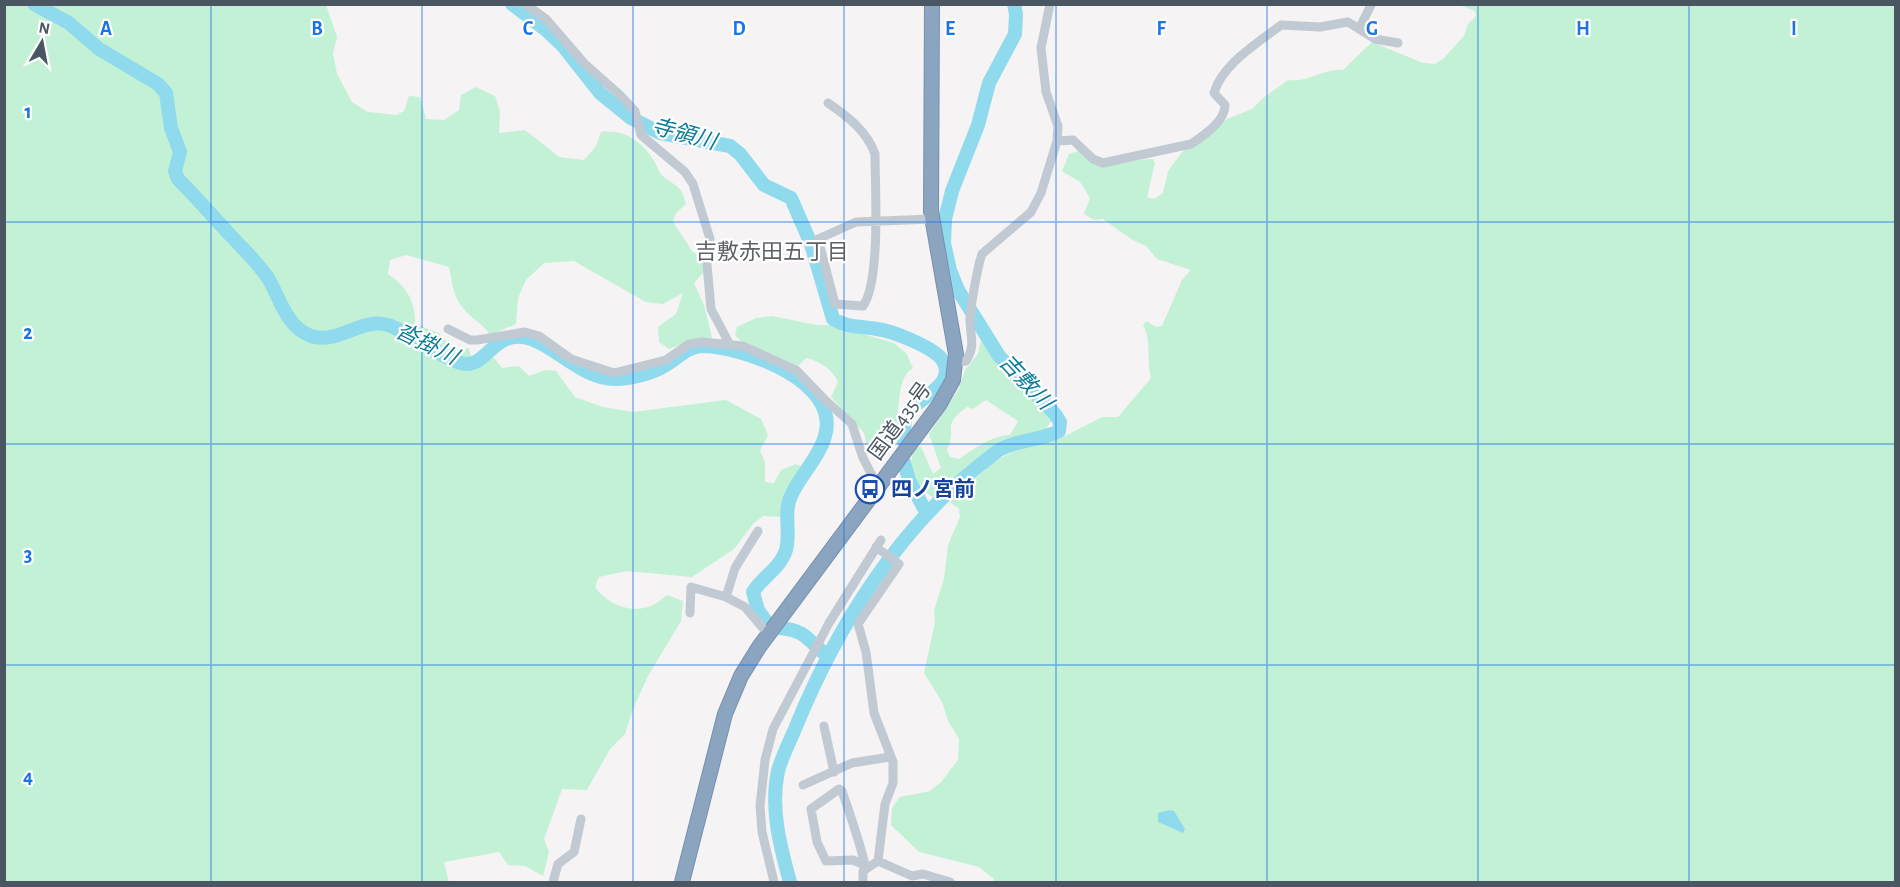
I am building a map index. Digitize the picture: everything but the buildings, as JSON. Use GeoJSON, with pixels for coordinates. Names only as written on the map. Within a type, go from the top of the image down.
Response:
{"type":"FeatureCollection","features":[{"type":"Feature","properties":{"kind":"highway","name":"国道435号"},"geometry":{"type":"LineString","coordinates":[[682,882],[725,714],[741,676],[768,634],[939,405],[953,380],[956,363],[932,219],[932,4]]}},
{"type":"Feature","properties":{"kind":"street"},"geometry":{"type":"LineString","coordinates":[[525,4],[546,19],[584,63],[620,95],[636,114],[641,135],[685,172],[693,184],[710,239],[707,265],[711,309],[729,343]]}},
{"type":"Feature","properties":{"kind":"street"},"geometry":{"type":"LineString","coordinates":[[956,363],[966,361],[972,352],[974,340],[970,315],[974,301],[978,263],[982,254],[1031,212],[1041,193],[1057,141],[1058,126],[1046,92],[1041,48],[1050,4]]}},
{"type":"Feature","properties":{"kind":"street"},"geometry":{"type":"LineString","coordinates":[[1359,29],[1371,5]]}},
{"type":"Feature","properties":{"kind":"street"},"geometry":{"type":"LineString","coordinates":[[1057,141],[1073,140],[1093,159],[1103,163],[1191,144],[1204,135],[1225,111],[1225,105],[1214,93],[1219,80],[1255,45],[1281,25],[1320,27],[1348,22],[1375,39],[1398,44]]}},
{"type":"Feature","properties":{"kind":"street"},"geometry":{"type":"LineString","coordinates":[[828,103],[853,121],[872,146],[875,220],[872,280],[866,303],[863,306],[834,304],[818,239],[856,222],[875,220],[932,219]]}},
{"type":"Feature","properties":{"kind":"street"},"geometry":{"type":"LineString","coordinates":[[448,329],[470,340],[525,332],[539,336],[570,359],[614,373],[666,360],[689,344],[729,343],[784,363],[796,370],[852,424],[863,458],[878,487]]}},
{"type":"Feature","properties":{"kind":"street"},"geometry":{"type":"LineString","coordinates":[[726,597],[735,568],[758,531]]}},
{"type":"Feature","properties":{"kind":"street"},"geometry":{"type":"LineString","coordinates":[[774,882],[762,832],[760,806],[765,760],[780,715],[819,647],[829,623],[880,546],[899,564],[858,624],[866,652],[874,713],[890,757],[893,783],[885,804],[878,861]]}},
{"type":"Feature","properties":{"kind":"street"},"geometry":{"type":"LineString","coordinates":[[690,613],[691,587],[726,597],[746,607],[768,634]]}},
{"type":"Feature","properties":{"kind":"street"},"geometry":{"type":"LineString","coordinates":[[824,726],[834,772]]}},
{"type":"Feature","properties":{"kind":"street"},"geometry":{"type":"LineString","coordinates":[[803,785],[852,763],[890,757]]}},
{"type":"Feature","properties":{"kind":"street"},"geometry":{"type":"LineString","coordinates":[[839,789],[842,791],[866,867],[853,860],[826,861],[817,842],[811,809],[839,789]]}},
{"type":"Feature","properties":{"kind":"street"},"geometry":{"type":"LineString","coordinates":[[553,882],[558,864],[574,852],[581,819]]}},
{"type":"Feature","properties":{"kind":"street"},"geometry":{"type":"LineString","coordinates":[[863,882],[863,871],[878,861]]}},
{"type":"Feature","properties":{"kind":"street"},"geometry":{"type":"LineString","coordinates":[[878,861],[912,876],[923,874],[950,882]]}},
{"type":"Feature","properties":{"kind":"green space"},"geometry":{"type":"Polygon","coordinates":[[[5,5],[326,5],[337,37],[333,53],[337,74],[352,102],[368,112],[397,115],[404,111],[409,96],[420,97],[426,119],[444,120],[459,110],[461,95],[476,87],[495,96],[500,112],[499,133],[525,130],[559,157],[584,160],[596,146],[601,132],[617,132],[638,142],[654,161],[660,173],[681,191],[686,204],[676,213],[673,222],[692,251],[702,258],[703,273],[694,283],[704,305],[712,338],[698,338],[669,349],[659,342],[658,327],[676,314],[683,293],[663,304],[646,302],[574,261],[544,263],[526,280],[518,298],[516,324],[490,335],[466,312],[457,299],[449,267],[406,255],[390,260],[388,274],[409,295],[414,309],[415,324],[439,333],[456,352],[469,348],[472,360],[478,366],[493,357],[502,368],[519,366],[529,376],[545,370],[556,371],[575,397],[603,407],[633,412],[726,400],[761,419],[768,435],[760,451],[765,462],[765,482],[774,483],[781,470],[796,464],[803,468],[784,499],[782,517],[763,516],[753,524],[734,549],[692,577],[627,571],[599,577],[595,587],[600,593],[612,603],[627,608],[635,609],[653,605],[667,595],[683,601],[681,621],[648,676],[625,734],[610,749],[587,790],[562,789],[544,839],[549,852],[543,876],[525,866],[508,865],[499,852],[444,862],[449,882],[5,882],[5,5]]]}},
{"type":"Feature","properties":{"kind":"green space"},"geometry":{"type":"Polygon","coordinates":[[[1459,5],[1895,5],[1895,882],[993,882],[994,879],[979,867],[919,852],[891,825],[892,808],[900,797],[930,791],[941,782],[958,760],[959,739],[948,721],[942,702],[924,673],[935,622],[934,610],[944,579],[948,545],[960,517],[959,508],[950,503],[998,459],[1030,444],[1061,438],[1102,417],[1118,417],[1151,378],[1146,331],[1143,325],[1146,321],[1156,327],[1162,326],[1182,280],[1191,270],[1157,259],[1146,246],[1131,239],[1103,219],[1094,220],[1084,214],[1090,198],[1080,182],[1062,171],[1069,154],[1079,151],[1089,159],[1106,165],[1153,159],[1155,163],[1147,197],[1154,199],[1163,193],[1168,171],[1183,151],[1199,143],[1227,119],[1252,109],[1288,80],[1343,70],[1372,42],[1423,63],[1435,64],[1443,59],[1464,36],[1468,24],[1476,16],[1475,11],[1459,5]]]}},
{"type":"Feature","properties":{"kind":"green space"},"geometry":{"type":"Polygon","coordinates":[[[772,316],[816,325],[830,325],[894,343],[906,353],[913,368],[906,374],[902,383],[896,427],[887,447],[872,456],[868,450],[864,433],[831,397],[838,382],[825,366],[806,358],[798,366],[741,341],[735,335],[737,327],[756,318],[772,316]]]}},
{"type":"Feature","properties":{"kind":"green space"},"geometry":{"type":"Polygon","coordinates":[[[985,339],[1024,392],[1043,406],[1053,418],[1044,432],[1022,436],[991,450],[973,463],[946,489],[932,497],[921,487],[914,475],[911,463],[914,448],[921,447],[933,474],[941,468],[929,434],[959,389],[965,370],[978,354],[980,343],[985,339]],[[986,400],[973,409],[967,407],[952,423],[947,450],[950,457],[959,459],[991,440],[1010,435],[1018,421],[986,400]]]}},
{"type":"Feature","properties":{"kind":"water"},"geometry":{"type":"Polygon","coordinates":[[[1174,811],[1185,829],[1183,833],[1158,822],[1158,813],[1174,811]]]}},
{"type":"Feature","properties":{"kind":"waterway","name":"沓掛川"},"geometry":{"type":"LineString","coordinates":[[34,4],[69,23],[99,49],[158,84],[166,93],[171,128],[180,152],[175,171],[178,179],[260,267],[290,319],[302,332],[321,338],[368,325],[388,325],[449,358],[467,364],[474,363],[505,340],[523,337],[545,345],[591,373],[603,378],[616,379],[654,371],[687,350],[703,346],[721,348],[764,360],[804,384],[818,399],[826,416],[825,436],[789,502],[788,536],[783,557],[753,592],[758,610],[768,624]]}},
{"type":"Feature","properties":{"kind":"waterway","name":"寺領川"},"geometry":{"type":"LineString","coordinates":[[512,4],[563,46],[600,93],[631,118],[660,133],[730,146],[740,154],[764,185],[791,198],[811,244],[833,319],[849,325],[884,330],[901,336],[928,348],[940,357],[946,374],[937,388],[908,413],[904,425],[904,441]]}},
{"type":"Feature","properties":{"kind":"waterway","name":"吉敷川"},"geometry":{"type":"LineString","coordinates":[[790,882],[776,813],[778,771],[813,688],[851,616],[897,549],[951,490],[1006,446],[1059,431],[1060,422],[1055,414],[999,356],[958,290],[950,270],[944,243],[945,219],[952,191],[978,125],[989,83],[1015,34],[1014,4]]}},
{"type":"Feature","properties":{"kind":"waterway","name":"寺領川"},"geometry":{"type":"LineString","coordinates":[[904,462],[909,480],[927,514]]}},
{"type":"Feature","properties":{"kind":"waterway","name":"沓掛川"},"geometry":{"type":"LineString","coordinates":[[780,628],[796,631],[806,636],[825,654]]}},
{"type":"Feature","properties":{"kind":"place","name":"四ノ宮前"},"geometry":{"type":"Point","coordinates":[870,489]}},
{"type":"Feature","properties":{"kind":"district","name":"吉敷赤田五丁目"},"geometry":{"type":"Point","coordinates":[772,252]}}]}
